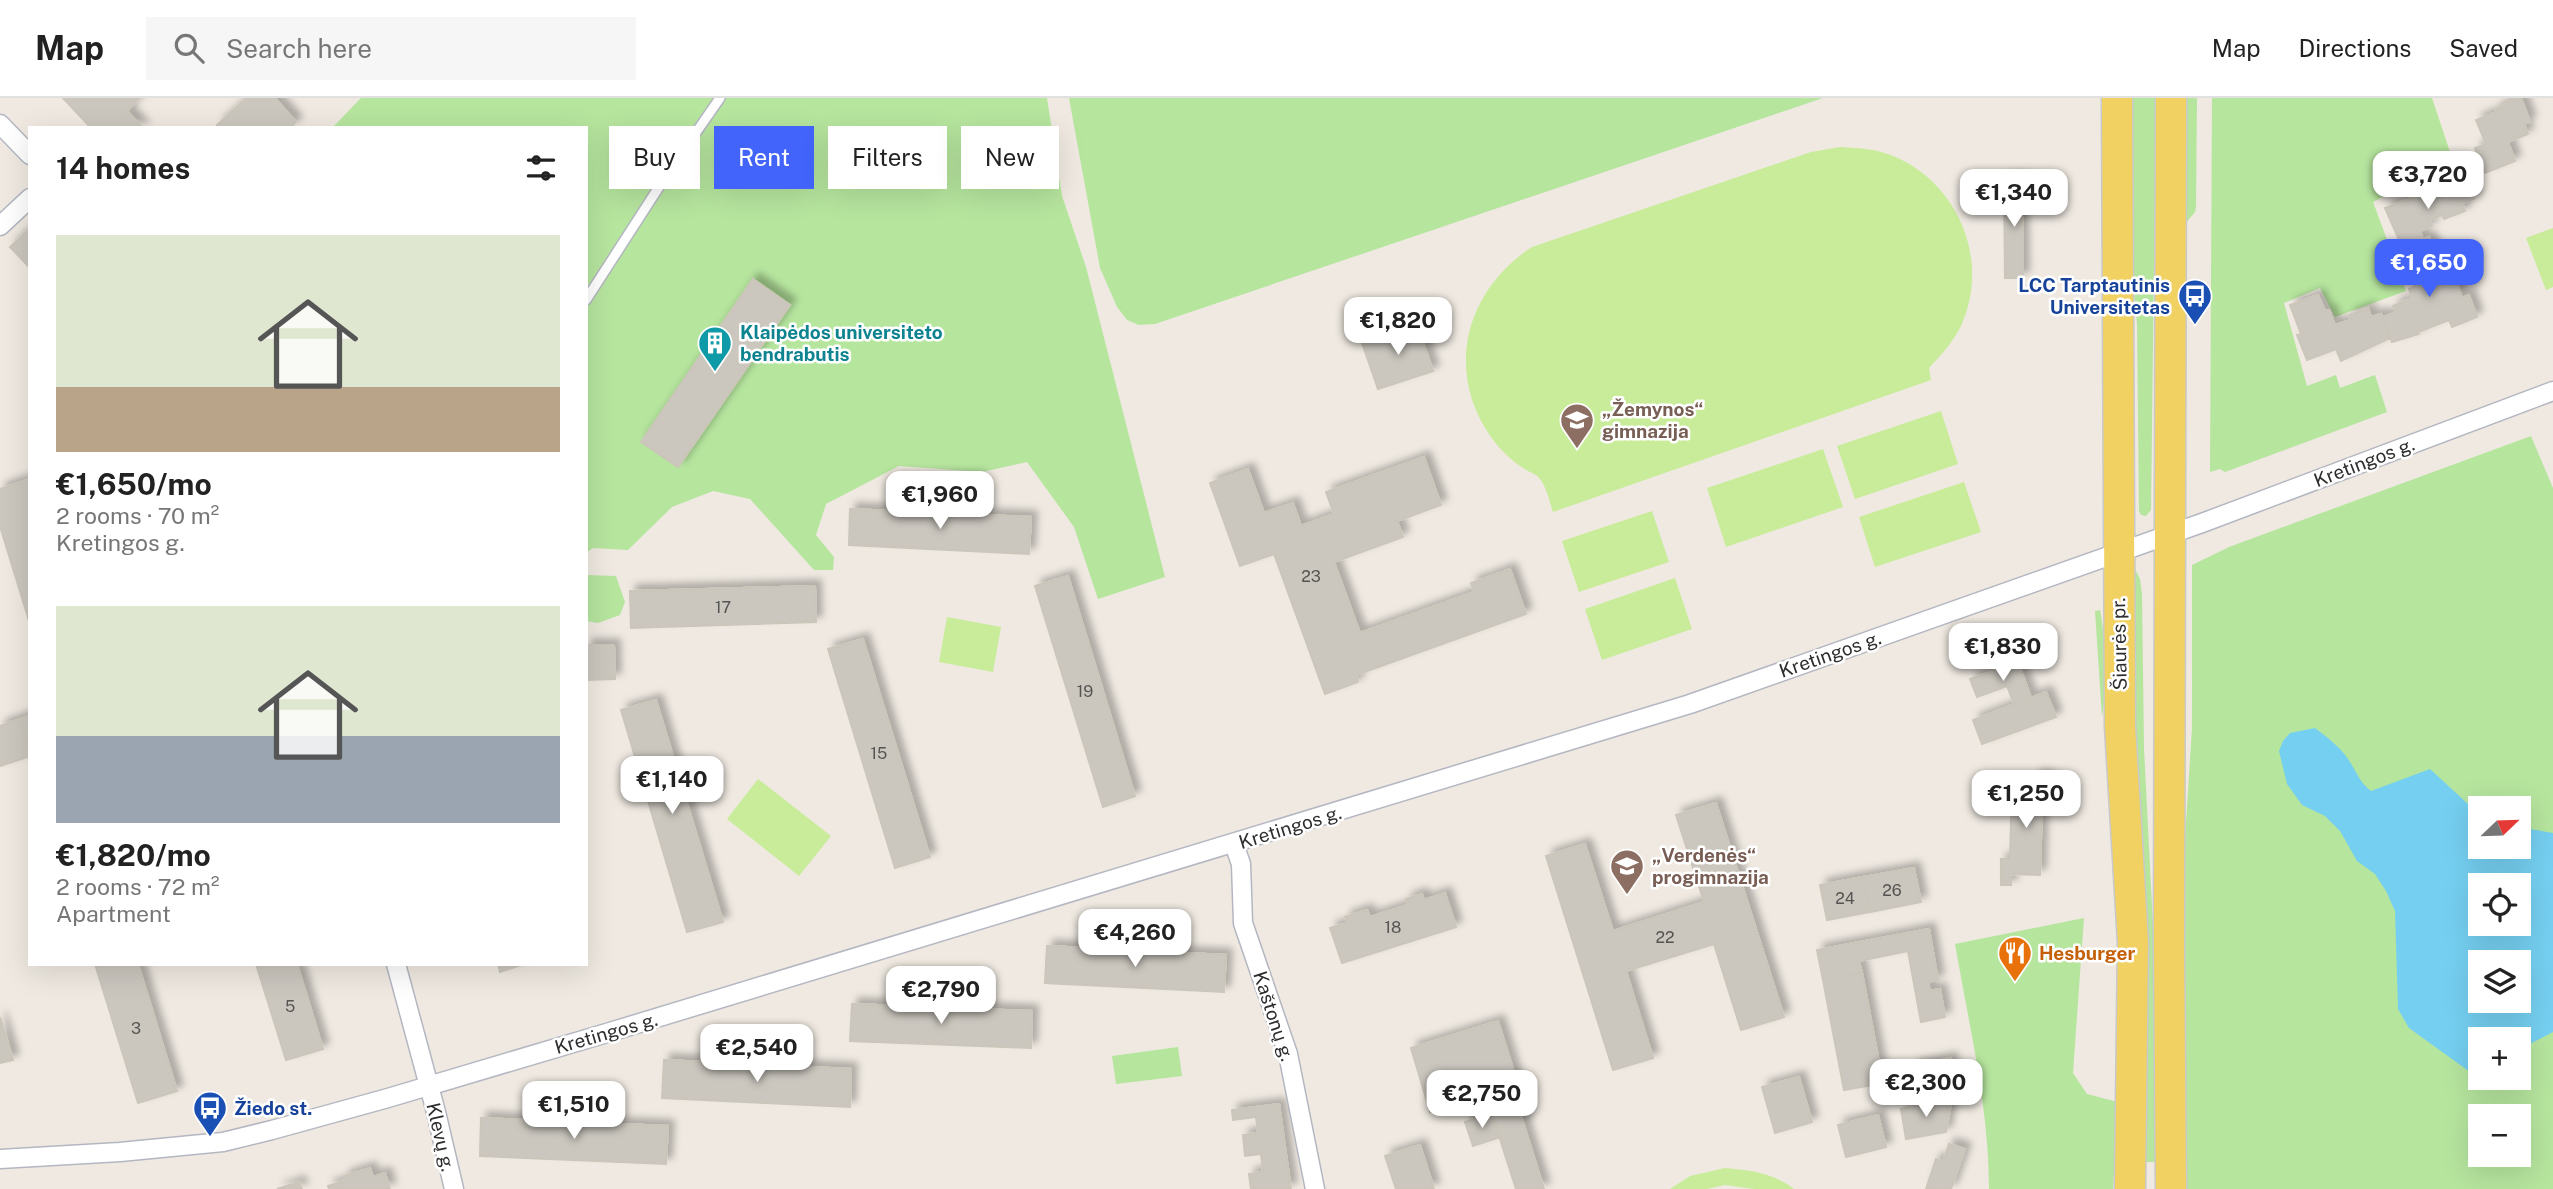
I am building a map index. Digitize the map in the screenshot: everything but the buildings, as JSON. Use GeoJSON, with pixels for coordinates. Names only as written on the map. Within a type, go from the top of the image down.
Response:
{"type":"FeatureCollection","features":[{"type":"Feature","properties":{"kind":"main road","name":"Šiaurės pr."},"geometry":{"type":"LineString","coordinates":[[2117,98],[2120,726],[2133,942],[2130,1188]]}},
{"type":"Feature","properties":{"kind":"main road"},"geometry":{"type":"LineString","coordinates":[[2170,1189],[2171,98]]}},
{"type":"Feature","properties":{"kind":"main road"},"geometry":{"type":"LineString","coordinates":[[2130,1188],[2143,1180],[2160,1181],[2170,1189]]}},
{"type":"Feature","properties":{"kind":"street"},"geometry":{"type":"LineString","coordinates":[[0,124],[28,153]]}},
{"type":"Feature","properties":{"kind":"street"},"geometry":{"type":"LineString","coordinates":[[0,226],[28,200]]}},
{"type":"Feature","properties":{"kind":"street","name":"Kretingos g."},"geometry":{"type":"LineString","coordinates":[[0,1158],[120,1152],[223,1142],[285,1127],[1234,844],[1690,704],[2171,534],[2553,391]]}},
{"type":"Feature","properties":{"kind":"street","name":"Kaštonų g."},"geometry":{"type":"LineString","coordinates":[[1234,844],[1241,864],[1243,923],[1288,1054],[1315,1189]]}},
{"type":"Feature","properties":{"kind":"street","name":"Klevų g."},"geometry":{"type":"LineString","coordinates":[[397,966],[454,1189]]}},
{"type":"Feature","properties":{"kind":"lane"},"geometry":{"type":"LineString","coordinates":[[588,297],[720,98]]}},
{"type":"Feature","properties":{"kind":"green space"},"geometry":{"type":"Polygon","coordinates":[[[361,98],[1047,98],[1051,126],[961,126],[961,189],[1059,189],[1059,176],[1062,196],[1086,267],[1165,577],[1098,599],[1074,527],[1027,462],[982,472],[899,466],[826,504],[816,535],[834,557],[833,570],[814,570],[750,499],[713,491],[672,507],[628,550],[593,548],[588,552],[588,126],[334,126],[361,98]]]}},
{"type":"Feature","properties":{"kind":"green space"},"geometry":{"type":"Polygon","coordinates":[[[1069,98],[1823,98],[1155,324],[1139,325],[1127,320],[1117,307],[1100,268],[1069,98]]]}},
{"type":"Feature","properties":{"kind":"green space"},"geometry":{"type":"Polygon","coordinates":[[[2129,98],[2156,98],[2151,510],[2146,516],[2139,511],[2137,324],[2129,239],[2129,98]]]}},
{"type":"Feature","properties":{"kind":"green space"},"geometry":{"type":"Polygon","coordinates":[[[2185,98],[2197,98],[2196,207],[2185,224],[2185,98]]]}},
{"type":"Feature","properties":{"kind":"green space"},"geometry":{"type":"Polygon","coordinates":[[[2212,98],[2432,98],[2453,161],[2373,202],[2406,291],[2335,317],[2320,288],[2284,303],[2307,386],[2336,375],[2340,388],[2375,375],[2387,412],[2225,472],[2220,469],[2210,472],[2212,98]]]}},
{"type":"Feature","properties":{"kind":"green space"},"geometry":{"type":"Polygon","coordinates":[[[1840,147],[1884,153],[1920,171],[1938,187],[1953,207],[1964,229],[1970,252],[1972,277],[1969,302],[1958,332],[1929,368],[1931,380],[1553,512],[1546,489],[1539,478],[1511,459],[1491,437],[1477,411],[1468,385],[1466,359],[1469,333],[1478,308],[1491,285],[1509,265],[1532,247],[1811,152],[1840,147]]]}},
{"type":"Feature","properties":{"kind":"green space"},"geometry":{"type":"Polygon","coordinates":[[[2553,228],[2553,287],[2546,290],[2526,238],[2553,228]]]}},
{"type":"Feature","properties":{"kind":"green space"},"geometry":{"type":"Polygon","coordinates":[[[1941,411],[1958,464],[1855,499],[1837,446],[1941,411]]]}},
{"type":"Feature","properties":{"kind":"green space"},"geometry":{"type":"Polygon","coordinates":[[[2531,436],[2553,488],[2553,1189],[2184,1189],[2184,854],[2192,728],[2192,565],[2229,547],[2531,436]]]}},
{"type":"Feature","properties":{"kind":"green space"},"geometry":{"type":"Polygon","coordinates":[[[1823,449],[1843,507],[1726,547],[1707,488],[1823,449]]]}},
{"type":"Feature","properties":{"kind":"green space"},"geometry":{"type":"Polygon","coordinates":[[[1964,482],[1981,532],[1875,567],[1859,517],[1964,482]]]}},
{"type":"Feature","properties":{"kind":"green space"},"geometry":{"type":"Polygon","coordinates":[[[1652,511],[1669,562],[1579,592],[1562,541],[1652,511]]]}},
{"type":"Feature","properties":{"kind":"green space"},"geometry":{"type":"Polygon","coordinates":[[[2131,570],[2136,571],[2140,579],[2142,594],[2144,748],[2155,965],[2159,1162],[2143,1162],[2131,570]]]}},
{"type":"Feature","properties":{"kind":"green space"},"geometry":{"type":"Polygon","coordinates":[[[588,575],[616,576],[625,602],[620,615],[598,623],[588,621],[588,575]]]}},
{"type":"Feature","properties":{"kind":"green space"},"geometry":{"type":"Polygon","coordinates":[[[1675,578],[1692,629],[1602,660],[1585,609],[1675,578]]]}},
{"type":"Feature","properties":{"kind":"green space"},"geometry":{"type":"Polygon","coordinates":[[[2100,610],[2105,664],[2102,717],[2095,611],[2100,610]]]}},
{"type":"Feature","properties":{"kind":"green space"},"geometry":{"type":"Polygon","coordinates":[[[947,617],[1001,627],[993,672],[939,662],[947,617]]]}},
{"type":"Feature","properties":{"kind":"green space"},"geometry":{"type":"Polygon","coordinates":[[[758,779],[831,836],[799,876],[727,819],[758,779]]]}},
{"type":"Feature","properties":{"kind":"green space"},"geometry":{"type":"Polygon","coordinates":[[[2084,918],[2073,1073],[2087,1094],[2118,1102],[2113,1189],[1989,1189],[1982,1097],[1955,944],[2084,918]]]}},
{"type":"Feature","properties":{"kind":"green space"},"geometry":{"type":"Polygon","coordinates":[[[1178,1047],[1182,1076],[1116,1084],[1112,1056],[1178,1047]]]}},
{"type":"Feature","properties":{"kind":"green space"},"geometry":{"type":"Polygon","coordinates":[[[1725,1168],[1761,1173],[1794,1189],[1754,1189],[1725,1185],[1707,1189],[1670,1189],[1690,1176],[1725,1168]]]}},
{"type":"Feature","properties":{"kind":"water"},"geometry":{"type":"Polygon","coordinates":[[[2315,728],[2341,750],[2371,791],[2430,769],[2468,804],[2468,859],[2531,859],[2531,829],[2553,833],[2553,1032],[2531,1043],[2531,1027],[2468,1027],[2468,1071],[2409,1028],[2398,1009],[2395,911],[2375,874],[2357,861],[2340,831],[2325,816],[2302,805],[2287,784],[2279,751],[2290,733],[2315,728]]]}},
{"type":"Feature","properties":{"kind":"place","name":"LCC Tarptautinis Universitetas"},"geometry":{"type":"Point","coordinates":[2195,326]}},
{"type":"Feature","properties":{"kind":"place","name":"Klaipėdos universiteto bendrabutis"},"geometry":{"type":"Point","coordinates":[715,373]}},
{"type":"Feature","properties":{"kind":"place","name":"„Žemynos“ gimnazija"},"geometry":{"type":"Point","coordinates":[1577,450]}},
{"type":"Feature","properties":{"kind":"place","name":"„Verdenės“ progimnazija"},"geometry":{"type":"Point","coordinates":[1627,896]}},
{"type":"Feature","properties":{"kind":"place","name":"Hesburger"},"geometry":{"type":"Point","coordinates":[2015,983]}},
{"type":"Feature","properties":{"kind":"place","name":"Žiedo st."},"geometry":{"type":"Point","coordinates":[210,1138]}}]}
